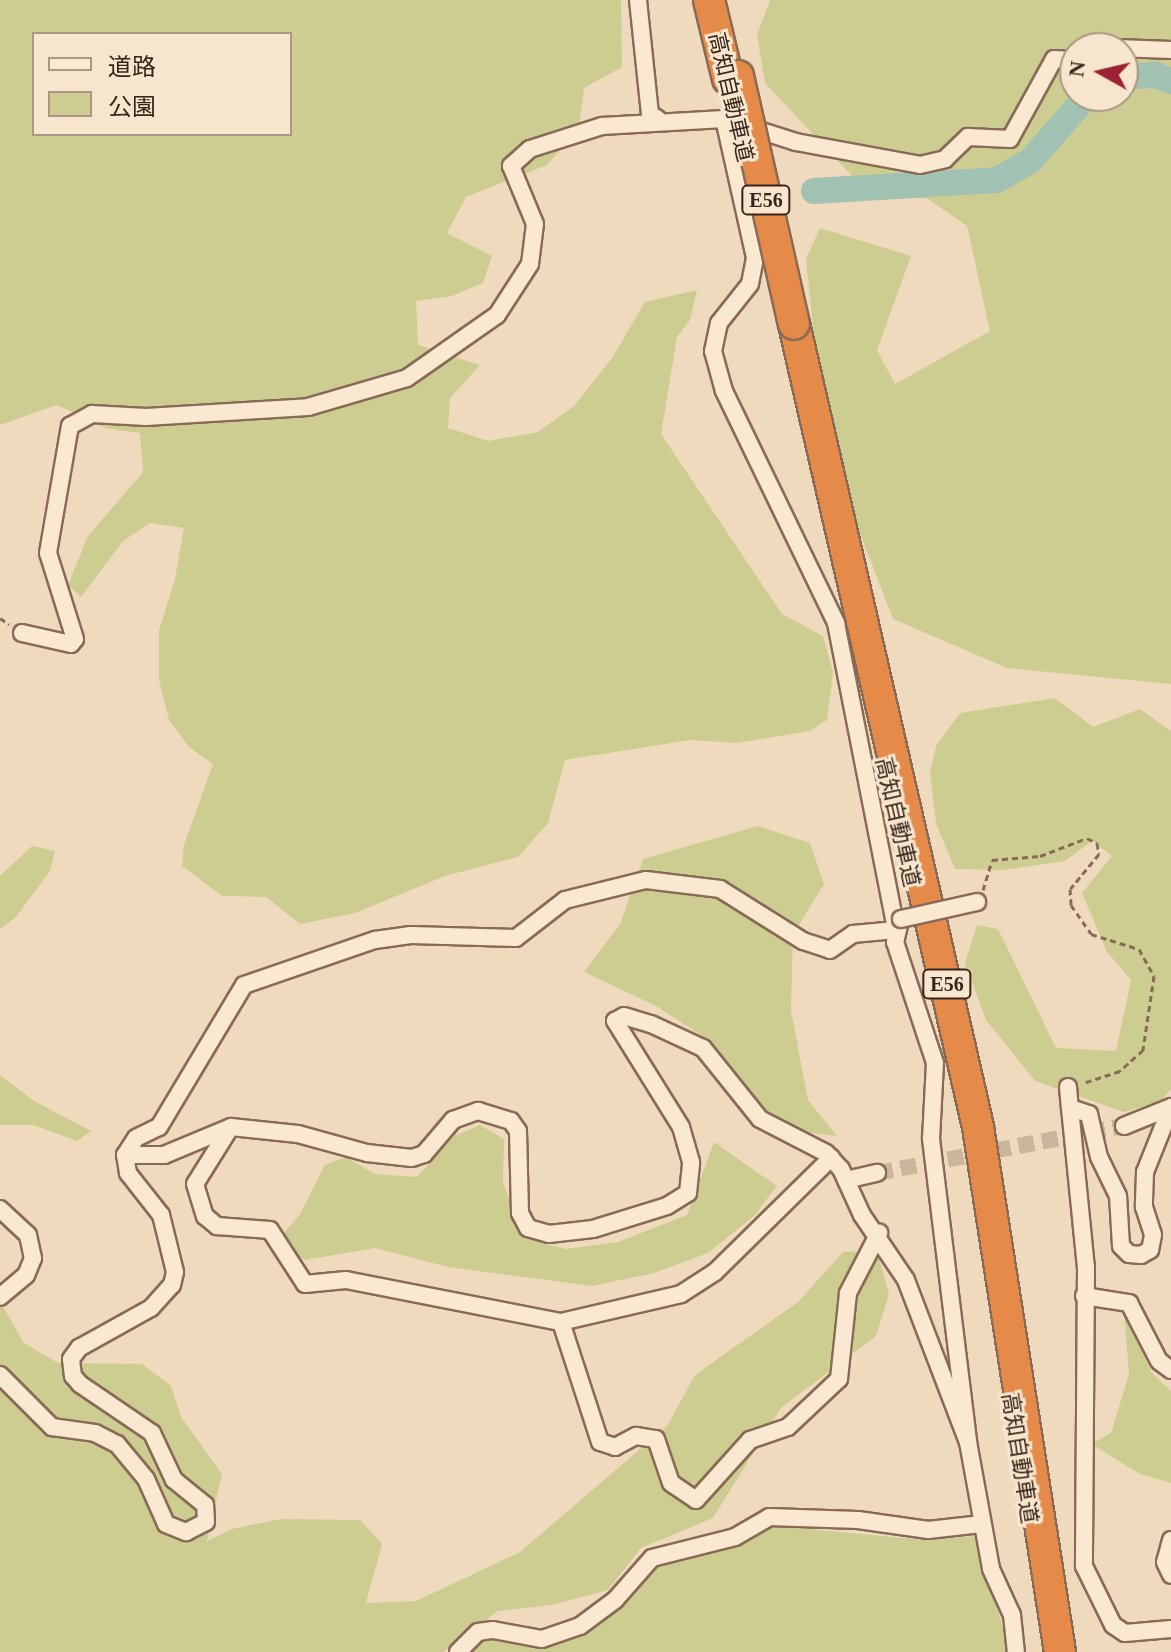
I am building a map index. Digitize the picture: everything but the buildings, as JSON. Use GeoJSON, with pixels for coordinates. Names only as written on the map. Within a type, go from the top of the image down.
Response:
{"type":"FeatureCollection","features":[{"type":"Feature","properties":{"kind":"highway","name":"高知自動車道"},"geometry":{"type":"LineString","coordinates":[[709,0],[733,78]]}},
{"type":"Feature","properties":{"kind":"highway","name":"高知自動車道"},"geometry":{"type":"LineString","coordinates":[[721,0],[733,78],[911,873],[967,1141],[1049,1652]]}},
{"type":"Feature","properties":{"kind":"highway","name":"高知自動車道"},"geometry":{"type":"LineString","coordinates":[[788,326],[978,1127],[1060,1652]]}},
{"type":"Feature","properties":{"kind":"street"},"geometry":{"type":"LineString","coordinates":[[638,0],[650,114],[658,119]]}},
{"type":"Feature","properties":{"kind":"street"},"geometry":{"type":"LineString","coordinates":[[1139,49],[1171,50]]}},
{"type":"Feature","properties":{"kind":"street"},"geometry":{"type":"LineString","coordinates":[[22,633],[71,644],[75,639],[48,553],[70,426],[92,414],[146,417],[308,407],[407,378],[497,315],[530,264],[535,224],[511,166],[530,149],[563,135],[658,119],[724,119],[796,142],[920,165],[945,159],[968,137],[1010,139],[1054,59],[1059,59]]}},
{"type":"Feature","properties":{"kind":"street"},"geometry":{"type":"LineString","coordinates":[[724,119],[755,258],[750,284],[719,323],[713,351],[724,391],[836,623],[899,924],[895,942],[935,1063],[931,1139],[968,1442],[991,1569],[1012,1615],[1016,1652]]}},
{"type":"Feature","properties":{"kind":"street"},"geometry":{"type":"LineString","coordinates":[[0,1375],[52,1427],[95,1433],[124,1450],[171,1527],[186,1532],[206,1522],[205,1505],[174,1480],[147,1427],[88,1391],[71,1368],[79,1348],[151,1308],[172,1285],[175,1272],[161,1215],[128,1173],[125,1155],[136,1138],[159,1127],[244,985],[375,940],[411,935],[516,938],[565,900],[646,880],[720,889],[803,941],[830,950],[853,934],[977,902]]}},
{"type":"Feature","properties":{"kind":"street"},"geometry":{"type":"LineString","coordinates":[[125,1155],[164,1155],[231,1127],[298,1134],[367,1153],[412,1158],[424,1154],[453,1120],[478,1111],[511,1121],[518,1131],[520,1213],[528,1228],[549,1234],[593,1229],[667,1206],[688,1193],[691,1162],[681,1127],[648,1069],[623,1040],[615,1021],[624,1016],[703,1048],[760,1119],[831,1158],[846,1180],[862,1215],[879,1233],[906,1280],[968,1442]]}},
{"type":"Feature","properties":{"kind":"street"},"geometry":{"type":"LineString","coordinates":[[1068,1087],[1089,1400],[1083,1460],[1084,1566],[1113,1625],[1133,1633],[1171,1629]]}},
{"type":"Feature","properties":{"kind":"street"},"geometry":{"type":"LineString","coordinates":[[1070,1108],[1089,1114],[1099,1157],[1118,1196],[1121,1246],[1141,1255],[1150,1250],[1153,1235],[1144,1207],[1145,1172],[1171,1107]]}},
{"type":"Feature","properties":{"kind":"street"},"geometry":{"type":"LineString","coordinates":[[1124,1126],[1171,1107]]}},
{"type":"Feature","properties":{"kind":"street"},"geometry":{"type":"LineString","coordinates":[[231,1127],[195,1184],[205,1216],[217,1226],[270,1230],[305,1284],[361,1282],[561,1322],[681,1294],[715,1272],[831,1158]]}},
{"type":"Feature","properties":{"kind":"street"},"geometry":{"type":"LineString","coordinates":[[846,1180],[877,1173]]}},
{"type":"Feature","properties":{"kind":"street"},"geometry":{"type":"LineString","coordinates":[[0,1209],[28,1235],[33,1258],[26,1275],[0,1297]]}},
{"type":"Feature","properties":{"kind":"street"},"geometry":{"type":"LineString","coordinates":[[561,1322],[600,1442],[615,1447],[636,1436],[656,1439],[671,1483],[696,1500],[750,1440],[788,1427],[839,1379],[848,1293],[879,1233]]}},
{"type":"Feature","properties":{"kind":"street"},"geometry":{"type":"LineString","coordinates":[[1084,1296],[1129,1303],[1159,1361],[1171,1370]]}},
{"type":"Feature","properties":{"kind":"street"},"geometry":{"type":"LineString","coordinates":[[458,1652],[478,1632],[493,1630],[542,1639],[580,1626],[615,1600],[642,1564],[735,1537],[769,1517],[858,1520],[928,1530],[982,1524]]}},
{"type":"Feature","properties":{"kind":"street"},"geometry":{"type":"LineString","coordinates":[[1171,1540],[1165,1562],[1171,1575]]}},
{"type":"Feature","properties":{"kind":"path"},"geometry":{"type":"LineString","coordinates":[[977,902],[992,860],[1040,856],[1087,838],[1097,843],[1099,854],[1070,889],[1071,905],[1091,934],[1139,949],[1154,976],[1143,1050],[1135,1061],[1120,1071],[1068,1087]]}},
{"type":"Feature","properties":{"kind":"green space"},"geometry":{"type":"Polygon","coordinates":[[[0,0],[621,0],[622,67],[584,88],[579,128],[547,165],[466,197],[447,233],[492,256],[483,283],[452,296],[416,301],[418,345],[480,365],[450,398],[448,428],[488,441],[538,432],[574,406],[612,358],[645,302],[697,290],[690,320],[677,337],[661,434],[782,614],[823,636],[833,672],[827,720],[810,731],[736,743],[690,740],[565,760],[548,823],[518,857],[445,876],[355,913],[300,924],[266,897],[222,896],[182,866],[184,845],[213,764],[189,747],[169,720],[159,680],[159,630],[175,579],[184,528],[150,523],[123,541],[81,597],[68,585],[88,536],[143,472],[140,433],[106,428],[57,405],[0,425],[0,0]]]}},
{"type":"Feature","properties":{"kind":"green space"},"geometry":{"type":"Polygon","coordinates":[[[770,0],[1171,0],[1171,684],[1007,668],[893,619],[825,443],[806,259],[820,228],[911,256],[877,350],[895,384],[990,331],[967,226],[928,199],[856,180],[765,83],[757,35],[770,0]]]}},
{"type":"Feature","properties":{"kind":"green space"},"geometry":{"type":"Polygon","coordinates":[[[1055,698],[1093,727],[1140,709],[1171,731],[1171,1089],[1161,1101],[1124,1112],[1035,1081],[986,1020],[965,963],[977,925],[998,929],[1056,1048],[1116,1051],[1131,980],[1107,952],[1082,893],[1112,856],[1092,841],[1065,861],[1004,870],[955,869],[936,824],[930,773],[936,746],[960,713],[1055,698]]]}},
{"type":"Feature","properties":{"kind":"green space"},"geometry":{"type":"Polygon","coordinates":[[[758,826],[810,843],[824,884],[793,935],[791,1011],[808,1100],[837,1136],[781,1129],[701,1035],[656,1006],[584,972],[620,924],[643,859],[758,826]]]}},
{"type":"Feature","properties":{"kind":"green space"},"geometry":{"type":"Polygon","coordinates":[[[32,846],[55,851],[50,871],[16,917],[0,929],[0,876],[32,846]]]}},
{"type":"Feature","properties":{"kind":"green space"},"geometry":{"type":"Polygon","coordinates":[[[0,1075],[34,1101],[91,1131],[77,1141],[33,1125],[0,1125],[0,1075]]]}},
{"type":"Feature","properties":{"kind":"green space"},"geometry":{"type":"Polygon","coordinates":[[[480,1125],[504,1139],[503,1182],[524,1238],[566,1249],[618,1242],[687,1215],[714,1142],[777,1186],[754,1216],[708,1253],[654,1273],[592,1286],[448,1267],[375,1248],[305,1260],[275,1243],[300,1214],[325,1165],[346,1157],[375,1174],[417,1177],[454,1136],[480,1125]]]}},
{"type":"Feature","properties":{"kind":"green space"},"geometry":{"type":"Polygon","coordinates":[[[877,1251],[889,1294],[876,1336],[781,1408],[713,1518],[641,1548],[608,1590],[552,1605],[498,1611],[443,1652],[0,1652],[0,1302],[24,1343],[58,1363],[142,1364],[171,1386],[181,1417],[222,1474],[207,1541],[232,1529],[281,1519],[360,1520],[382,1544],[366,1603],[416,1601],[520,1552],[667,1426],[695,1375],[798,1302],[843,1252],[877,1251]]]}},
{"type":"Feature","properties":{"kind":"green space"},"geometry":{"type":"Polygon","coordinates":[[[1124,1312],[1151,1372],[1171,1391],[1171,1483],[1140,1474],[1091,1444],[1111,1433],[1129,1374],[1124,1312]]]}},
{"type":"Feature","properties":{"kind":"green space"},"geometry":{"type":"Polygon","coordinates":[[[769,1525],[924,1540],[976,1536],[1010,1652],[467,1652],[488,1639],[543,1645],[579,1635],[610,1616],[657,1565],[743,1544],[742,1538],[769,1525]]]}},
{"type":"Feature","properties":{"kind":"waterway"},"geometry":{"type":"LineString","coordinates":[[1139,76],[1155,75],[1171,81]]}},
{"type":"Feature","properties":{"kind":"waterway"},"geometry":{"type":"LineString","coordinates":[[814,191],[997,180],[1031,160],[1073,112]]}},
{"type":"Feature","properties":{"kind":"tunnel"},"geometry":{"type":"LineString","coordinates":[[877,1173],[1124,1126]]}}]}
